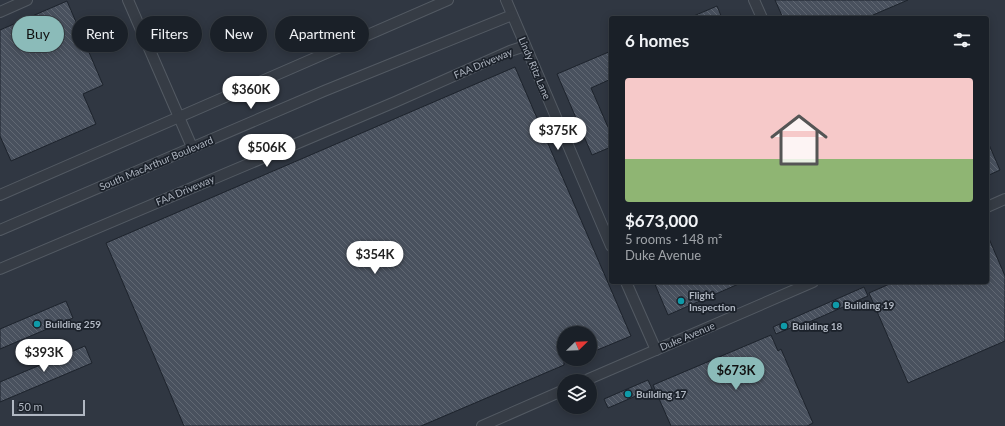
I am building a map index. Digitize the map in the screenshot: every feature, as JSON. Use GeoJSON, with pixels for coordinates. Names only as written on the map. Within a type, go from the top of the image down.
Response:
{"type":"FeatureCollection","features":[{"type":"Feature","properties":{"kind":"street"},"geometry":{"type":"LineString","coordinates":[[0,12],[27,0]]}},
{"type":"Feature","properties":{"kind":"street"},"geometry":{"type":"LineString","coordinates":[[128,0],[192,148]]}},
{"type":"Feature","properties":{"kind":"street"},"geometry":{"type":"LineString","coordinates":[[0,195],[448,0]]}},
{"type":"Feature","properties":{"kind":"street","name":"Lindy Ritz Lane"},"geometry":{"type":"LineString","coordinates":[[506,0],[609,241]]}},
{"type":"Feature","properties":{"kind":"street"},"geometry":{"type":"LineString","coordinates":[[754,0],[761,16]]}},
{"type":"Feature","properties":{"kind":"street","name":"South MacArthur Boulevard"},"geometry":{"type":"LineString","coordinates":[[0,230],[324,91],[512,15]]}},
{"type":"Feature","properties":{"kind":"street","name":"FAA Driveway"},"geometry":{"type":"LineString","coordinates":[[0,269],[387,105],[510,51],[525,46]]}},
{"type":"Feature","properties":{"kind":"street"},"geometry":{"type":"LineString","coordinates":[[989,206],[1005,199]]}},
{"type":"Feature","properties":{"kind":"street"},"geometry":{"type":"LineString","coordinates":[[627,284],[656,350]]}},
{"type":"Feature","properties":{"kind":"street","name":"Duke Avenue"},"geometry":{"type":"LineString","coordinates":[[597,375],[808,284]]}},
{"type":"Feature","properties":{"kind":"street"},"geometry":{"type":"LineString","coordinates":[[482,426],[557,393]]}},
{"type":"Feature","properties":{"kind":"shaded area"},"geometry":{"type":"Polygon","coordinates":[[[0,0],[1005,0],[1005,426],[0,426],[0,0]]]}},
{"type":"Feature","properties":{"kind":"building"},"geometry":{"type":"Polygon","coordinates":[[[775,0],[908,0],[871,16],[782,16],[775,0]]]}},
{"type":"Feature","properties":{"kind":"building"},"geometry":{"type":"Polygon","coordinates":[[[67,1],[73,16],[72,16],[72,52],[89,52],[103,85],[83,94],[96,124],[11,161],[0,136],[0,30],[12,25],[12,52],[64,52],[64,16],[32,16],[67,1]]]}},
{"type":"Feature","properties":{"kind":"building"},"geometry":{"type":"Polygon","coordinates":[[[717,6],[721,16],[694,16],[717,6]]]}},
{"type":"Feature","properties":{"kind":"building"},"geometry":{"type":"Polygon","coordinates":[[[609,52],[609,80],[591,88],[609,129],[609,148],[592,155],[557,74],[609,52]]]}},
{"type":"Feature","properties":{"kind":"building"},"geometry":{"type":"Polygon","coordinates":[[[515,67],[631,336],[597,350],[597,326],[557,326],[557,366],[562,366],[421,426],[184,426],[106,243],[515,67]]]}},
{"type":"Feature","properties":{"kind":"building"},"geometry":{"type":"Polygon","coordinates":[[[989,145],[1000,170],[989,175],[989,145]]]}},
{"type":"Feature","properties":{"kind":"building"},"geometry":{"type":"Polygon","coordinates":[[[989,239],[1005,276],[1005,341],[908,383],[869,293],[889,284],[989,284],[989,239]]]}},
{"type":"Feature","properties":{"kind":"building","name":"Flight Inspection"},"geometry":{"type":"Polygon","coordinates":[[[655,284],[738,284],[668,315],[655,284]]]}},
{"type":"Feature","properties":{"kind":"building","name":"Building 19"},"geometry":{"type":"Polygon","coordinates":[[[864,287],[868,296],[807,323],[807,321],[776,334],[773,327],[864,287]]]}},
{"type":"Feature","properties":{"kind":"building","name":"Building 259"},"geometry":{"type":"Polygon","coordinates":[[[66,301],[73,318],[0,349],[0,329],[66,301]]]}},
{"type":"Feature","properties":{"kind":"building"},"geometry":{"type":"Polygon","coordinates":[[[771,335],[778,351],[781,349],[813,423],[807,426],[671,426],[653,385],[771,335]]]}},
{"type":"Feature","properties":{"kind":"building"},"geometry":{"type":"Polygon","coordinates":[[[85,346],[92,363],[0,402],[0,382],[85,346]]]}},
{"type":"Feature","properties":{"kind":"building","name":"Building 17"},"geometry":{"type":"Polygon","coordinates":[[[648,380],[652,389],[608,408],[604,399],[648,380]]]}},
{"type":"Feature","properties":{"kind":"place","name":"Flight Inspection"},"geometry":{"type":"Point","coordinates":[681,301]}},
{"type":"Feature","properties":{"kind":"place","name":"Building 19"},"geometry":{"type":"Point","coordinates":[836,305]}},
{"type":"Feature","properties":{"kind":"place","name":"Building 259"},"geometry":{"type":"Point","coordinates":[37,324]}},
{"type":"Feature","properties":{"kind":"place","name":"Building 18"},"geometry":{"type":"Point","coordinates":[784,326]}},
{"type":"Feature","properties":{"kind":"place","name":"Building 17"},"geometry":{"type":"Point","coordinates":[628,394]}}]}
